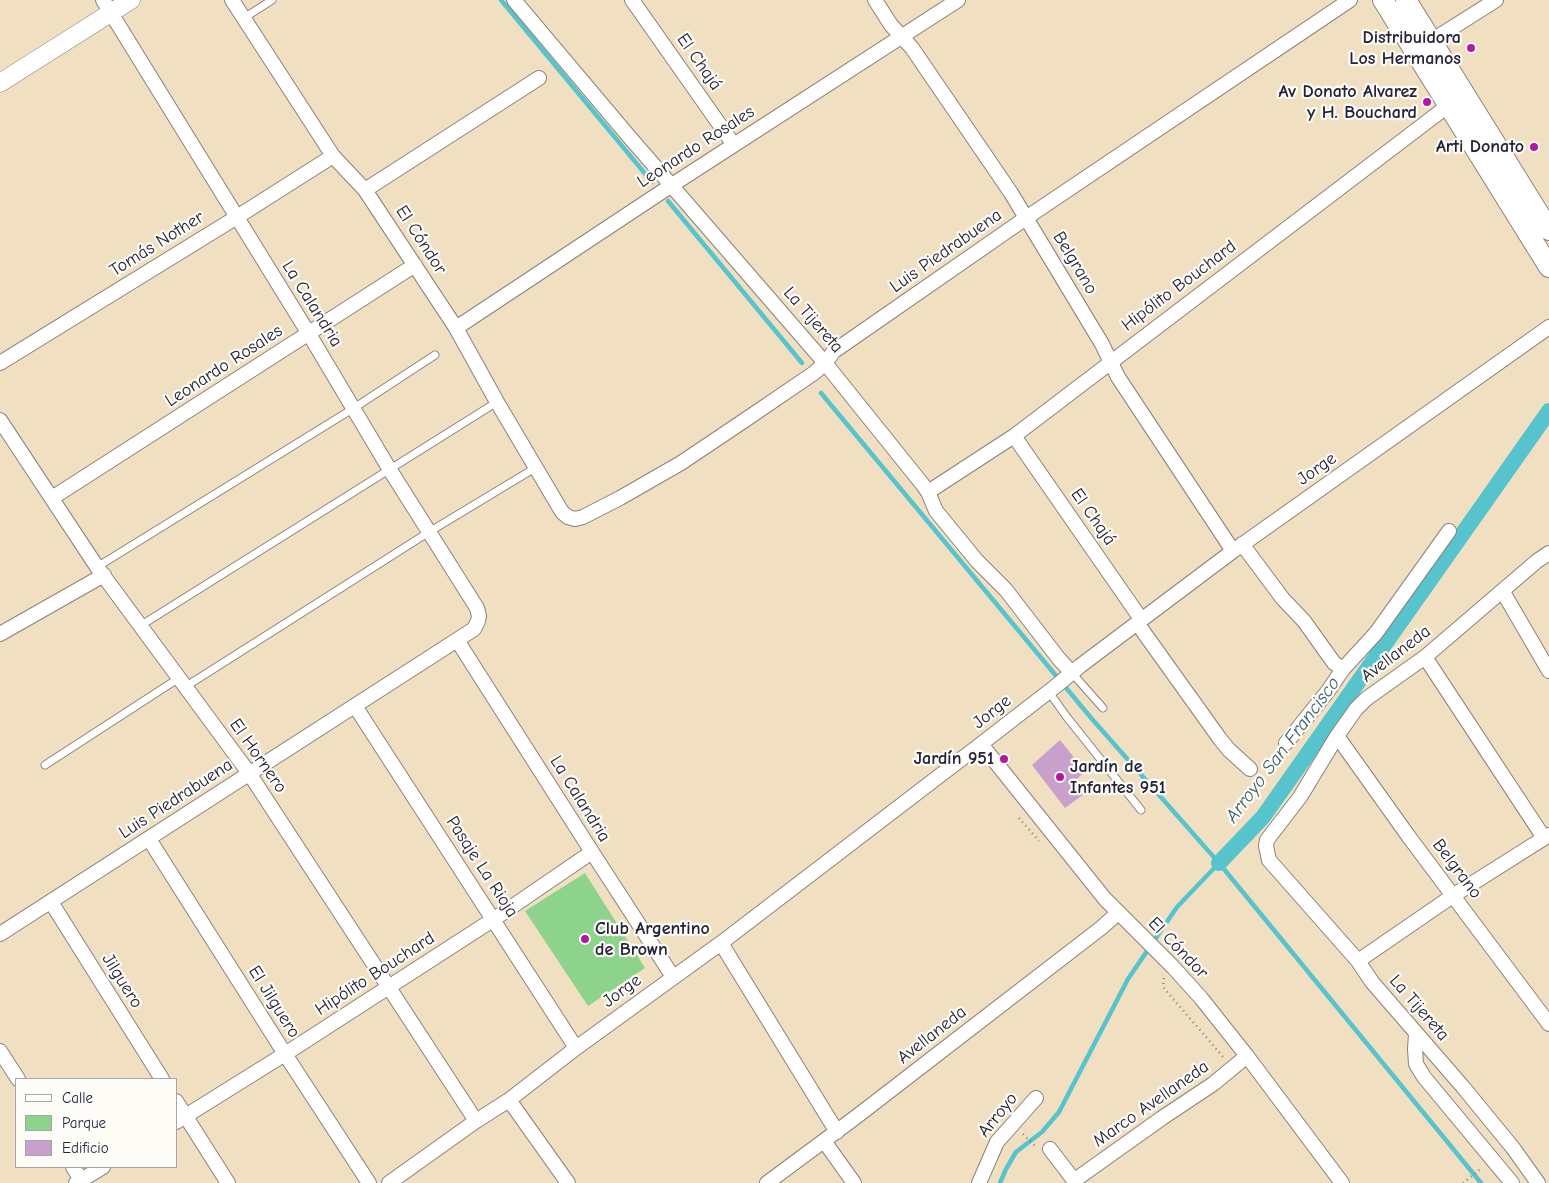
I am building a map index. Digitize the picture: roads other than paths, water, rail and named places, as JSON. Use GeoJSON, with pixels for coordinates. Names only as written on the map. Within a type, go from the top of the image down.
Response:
{"type":"FeatureCollection","features":[{"type":"Feature","properties":{"kind":"main road"},"geometry":{"type":"LineString","coordinates":[[1383,0],[1423,46],[1546,218]]}},
{"type":"Feature","properties":{"kind":"main road"},"geometry":{"type":"LineString","coordinates":[[1406,0],[1423,46],[1449,105],[1549,267]]}},
{"type":"Feature","properties":{"kind":"street"},"geometry":{"type":"LineString","coordinates":[[0,83],[107,6],[131,0]]}},
{"type":"Feature","properties":{"kind":"street","name":"El Cóndor"},"geometry":{"type":"LineString","coordinates":[[232,0],[333,156],[365,190],[456,328],[562,512]]}},
{"type":"Feature","properties":{"kind":"street","name":"La Tijereta"},"geometry":{"type":"LineString","coordinates":[[514,0],[825,363],[928,492],[936,511],[977,561],[1006,590],[1059,659],[1061,682]]}},
{"type":"Feature","properties":{"kind":"street","name":"El Chajá"},"geometry":{"type":"LineString","coordinates":[[632,0],[734,145]]}},
{"type":"Feature","properties":{"kind":"street","name":"Belgrano"},"geometry":{"type":"LineString","coordinates":[[876,0],[891,25],[912,48],[1011,193],[1118,377],[1238,548],[1304,621],[1334,663],[1342,669]]}},
{"type":"Feature","properties":{"kind":"street","name":"Leonardo Rosales"},"geometry":{"type":"LineString","coordinates":[[456,328],[672,185],[958,0]]}},
{"type":"Feature","properties":{"kind":"street","name":"Luis Piedrabuena"},"geometry":{"type":"LineString","coordinates":[[562,512],[568,517],[575,519],[583,517],[681,463],[805,380],[825,363],[834,351],[1026,218],[1350,0]]}},
{"type":"Feature","properties":{"kind":"street"},"geometry":{"type":"LineString","coordinates":[[1423,46],[1496,0]]}},
{"type":"Feature","properties":{"kind":"street","name":"La Calandria"},"geometry":{"type":"LineString","coordinates":[[107,6],[309,334],[390,470],[477,608],[479,616],[474,629]]}},
{"type":"Feature","properties":{"kind":"street"},"geometry":{"type":"LineString","coordinates":[[365,190],[539,78]]}},
{"type":"Feature","properties":{"kind":"street","name":"Hipólito Bouchard"},"geometry":{"type":"LineString","coordinates":[[928,492],[1014,436],[1449,105]]}},
{"type":"Feature","properties":{"kind":"street","name":"Tomás Nother"},"geometry":{"type":"LineString","coordinates":[[0,362],[333,156]]}},
{"type":"Feature","properties":{"kind":"street"},"geometry":{"type":"LineString","coordinates":[[1524,226],[1546,218]]}},
{"type":"Feature","properties":{"kind":"street","name":"Leonardo Rosales"},"geometry":{"type":"LineString","coordinates":[[52,498],[415,265]]}},
{"type":"Feature","properties":{"kind":"street","name":"Jorge"},"geometry":{"type":"LineString","coordinates":[[389,1183],[476,1120],[509,1100],[576,1048],[721,943],[1139,621],[1238,548],[1549,327]]}},
{"type":"Feature","properties":{"kind":"street","name":"El Hornero"},"geometry":{"type":"LineString","coordinates":[[0,420],[100,571],[249,773],[476,1120]]}},
{"type":"Feature","properties":{"kind":"street","name":"El Chajá"},"geometry":{"type":"LineString","coordinates":[[1014,436],[1220,738],[1229,750],[1250,769]]}},
{"type":"Feature","properties":{"kind":"street"},"geometry":{"type":"LineString","coordinates":[[1286,743],[1328,691],[1342,669],[1381,626],[1450,531]]}},
{"type":"Feature","properties":{"kind":"street","name":"Avellaneda"},"geometry":{"type":"LineString","coordinates":[[1269,860],[1266,846],[1268,840],[1300,797],[1337,736],[1366,699],[1425,657],[1549,553]]}},
{"type":"Feature","properties":{"kind":"street"},"geometry":{"type":"LineString","coordinates":[[0,634],[100,571]]}},
{"type":"Feature","properties":{"kind":"street"},"geometry":{"type":"LineString","coordinates":[[1503,592],[1549,671]]}},
{"type":"Feature","properties":{"kind":"street","name":"Luis Piedrabuena"},"geometry":{"type":"LineString","coordinates":[[0,934],[474,629]]}},
{"type":"Feature","properties":{"kind":"street","name":"La Calandria"},"geometry":{"type":"LineString","coordinates":[[457,640],[673,977]]}},
{"type":"Feature","properties":{"kind":"street"},"geometry":{"type":"LineString","coordinates":[[1358,961],[1454,895],[1547,837],[1425,657]]}},
{"type":"Feature","properties":{"kind":"street","name":"Pasaje La Rioja"},"geometry":{"type":"LineString","coordinates":[[355,706],[576,1048]]}},
{"type":"Feature","properties":{"kind":"street","name":"Belgrano"},"geometry":{"type":"LineString","coordinates":[[1337,736],[1409,837],[1549,1024]]}},
{"type":"Feature","properties":{"kind":"street","name":"El Cóndor"},"geometry":{"type":"LineString","coordinates":[[981,744],[1118,913],[1168,970],[1201,998],[1248,1056],[1342,1183]]}},
{"type":"Feature","properties":{"kind":"street","name":"El Jilguero"},"geometry":{"type":"LineString","coordinates":[[149,838],[369,1183]]}},
{"type":"Feature","properties":{"kind":"street","name":"Hipólito Bouchard"},"geometry":{"type":"LineString","coordinates":[[181,1119],[494,919],[592,852]]}},
{"type":"Feature","properties":{"kind":"street","name":"La Tijereta"},"geometry":{"type":"LineString","coordinates":[[1269,860],[1358,961],[1372,982],[1513,1148],[1538,1183]]}},
{"type":"Feature","properties":{"kind":"street","name":"Jilguero"},"geometry":{"type":"LineString","coordinates":[[51,902],[161,1078]]}},
{"type":"Feature","properties":{"kind":"street","name":"Avellaneda"},"geometry":{"type":"LineString","coordinates":[[767,1183],[837,1132],[1118,913]]}},
{"type":"Feature","properties":{"kind":"street"},"geometry":{"type":"LineString","coordinates":[[721,943],[837,1132]]}},
{"type":"Feature","properties":{"kind":"street"},"geometry":{"type":"LineString","coordinates":[[1416,1034],[1416,1064],[1512,1183]]}},
{"type":"Feature","properties":{"kind":"street"},"geometry":{"type":"LineString","coordinates":[[0,1052],[17,1078]]}},
{"type":"Feature","properties":{"kind":"street","name":"Marco Avellaneda"},"geometry":{"type":"LineString","coordinates":[[1076,1182],[1162,1118],[1213,1084],[1248,1056]]}},
{"type":"Feature","properties":{"kind":"street","name":"Arroyo"},"geometry":{"type":"LineString","coordinates":[[979,1183],[997,1142],[1036,1098]]}},
{"type":"Feature","properties":{"kind":"street"},"geometry":{"type":"LineString","coordinates":[[509,1100],[568,1183]]}},
{"type":"Feature","properties":{"kind":"street"},"geometry":{"type":"LineString","coordinates":[[181,1119],[228,1183]]}},
{"type":"Feature","properties":{"kind":"street"},"geometry":{"type":"LineString","coordinates":[[824,1141],[854,1183]]}},
{"type":"Feature","properties":{"kind":"street"},"geometry":{"type":"LineString","coordinates":[[1044,1149],[1076,1182]]}},
{"type":"Feature","properties":{"kind":"street"},"geometry":{"type":"LineString","coordinates":[[73,1168],[80,1182],[101,1168]]}},
{"type":"Feature","properties":{"kind":"lane"},"geometry":{"type":"LineString","coordinates":[[244,18],[272,0]]}},
{"type":"Feature","properties":{"kind":"lane"},"geometry":{"type":"LineString","coordinates":[[100,571],[435,355]]}},
{"type":"Feature","properties":{"kind":"lane"},"geometry":{"type":"LineString","coordinates":[[140,626],[497,402]]}},
{"type":"Feature","properties":{"kind":"lane"},"geometry":{"type":"LineString","coordinates":[[44,765],[536,468]]}},
{"type":"Feature","properties":{"kind":"lane"},"geometry":{"type":"LineString","coordinates":[[1061,682],[1103,708]]}},
{"type":"Feature","properties":{"kind":"lane"},"geometry":{"type":"LineString","coordinates":[[1061,682],[1066,716],[1141,810]]}},
{"type":"Feature","properties":{"kind":"waterway"},"geometry":{"type":"LineString","coordinates":[[501,0],[652,182]]}},
{"type":"Feature","properties":{"kind":"waterway"},"geometry":{"type":"LineString","coordinates":[[668,201],[802,363]]}},
{"type":"Feature","properties":{"kind":"waterway"},"geometry":{"type":"LineString","coordinates":[[821,393],[1092,719],[1219,863],[1481,1183]]}},
{"type":"Feature","properties":{"kind":"waterway","name":"Arroyo San Francisco"},"geometry":{"type":"LineString","coordinates":[[1219,863],[1263,817],[1549,411]]}},
{"type":"Feature","properties":{"kind":"waterway","name":"Arroyo San Francisco"},"geometry":{"type":"LineString","coordinates":[[1000,1183],[1016,1152],[1042,1132],[1059,1112],[1128,979],[1177,907],[1219,863]]}},
{"type":"Feature","properties":{"kind":"place","name":"Distribuidora Los Hermanos"},"geometry":{"type":"Point","coordinates":[1471,48]}},
{"type":"Feature","properties":{"kind":"place","name":"Av Donato Alvarez y H. Bouchard"},"geometry":{"type":"Point","coordinates":[1427,102]}},
{"type":"Feature","properties":{"kind":"place","name":"Arti Donato"},"geometry":{"type":"Point","coordinates":[1534,147]}},
{"type":"Feature","properties":{"kind":"place","name":"Jardín 951"},"geometry":{"type":"Point","coordinates":[1004,759]}},
{"type":"Feature","properties":{"kind":"place","name":"Jardín de Infantes 951"},"geometry":{"type":"Point","coordinates":[1060,777]}},
{"type":"Feature","properties":{"kind":"place","name":"Club Argentino de Brown"},"geometry":{"type":"Point","coordinates":[585,939]}}]}
